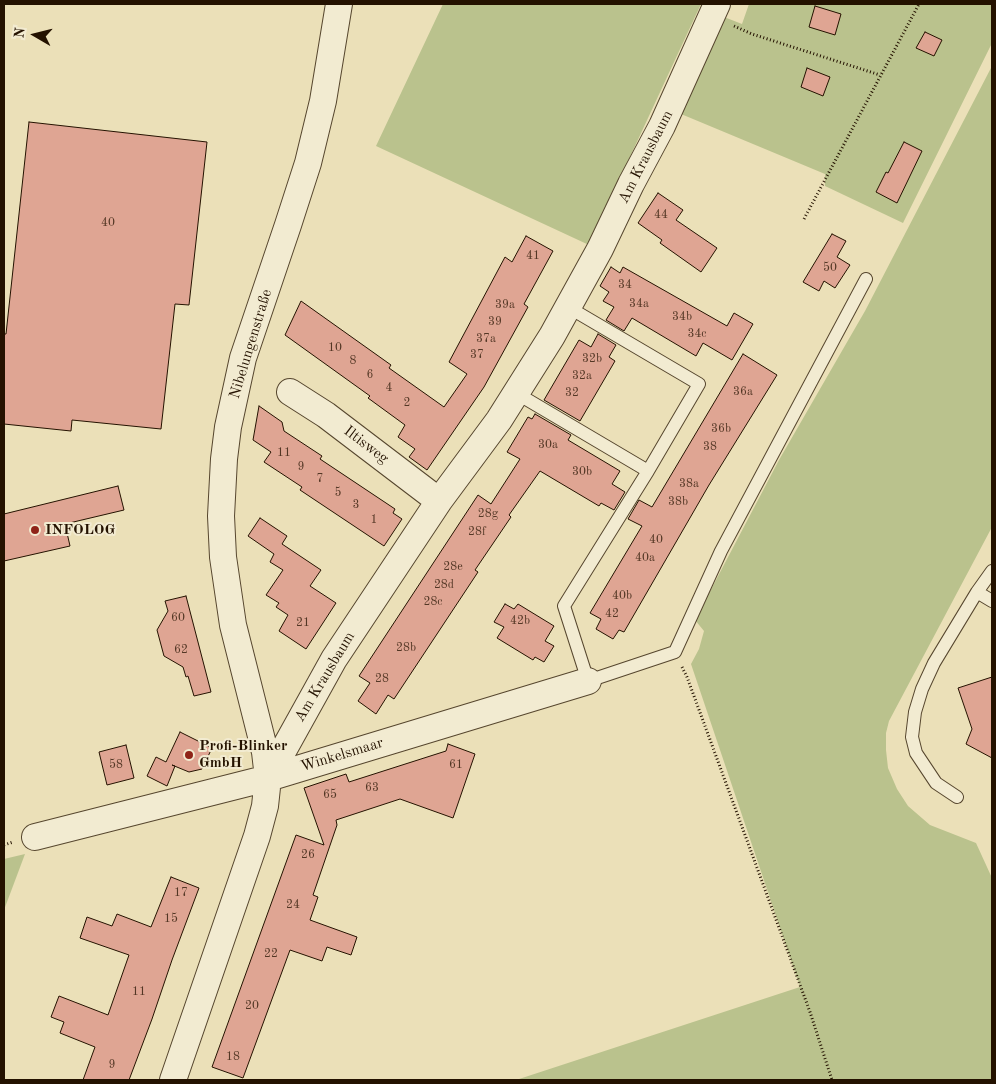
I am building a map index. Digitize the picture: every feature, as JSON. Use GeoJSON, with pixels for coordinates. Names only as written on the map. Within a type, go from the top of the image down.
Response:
{"type":"FeatureCollection","features":[{"type":"Feature","properties":{"kind":"street","name":"Nibelungenstraße"},"geometry":{"type":"LineString","coordinates":[[268,778],[265,752],[233,625],[223,557],[221,516],[224,459],[230,418],[243,358],[302,180],[323,102],[339,4]]}},
{"type":"Feature","properties":{"kind":"street","name":"Am Krausbaum"},"geometry":{"type":"LineString","coordinates":[[173,1080],[258,836],[265,806],[268,778],[334,659],[439,500],[499,420],[568,307],[600,249],[631,184],[662,126],[714,10]]}},
{"type":"Feature","properties":{"kind":"street","name":"Iltisweg"},"geometry":{"type":"LineString","coordinates":[[290,392],[326,414],[439,500]]}},
{"type":"Feature","properties":{"kind":"street","name":"Winkelsmaar"},"geometry":{"type":"LineString","coordinates":[[35,837],[268,778],[588,681]]}},
{"type":"Feature","properties":{"kind":"lane"},"geometry":{"type":"LineString","coordinates":[[568,307],[699,384],[648,471],[564,606],[588,681],[675,652],[721,551],[866,279]]}},
{"type":"Feature","properties":{"kind":"lane"},"geometry":{"type":"LineString","coordinates":[[516,392],[648,471]]}},
{"type":"Feature","properties":{"kind":"lane"},"geometry":{"type":"LineString","coordinates":[[957,796],[936,784],[916,753],[912,737],[915,712],[922,689],[934,663],[976,592],[992,571]]}},
{"type":"Feature","properties":{"kind":"lane"},"geometry":{"type":"LineString","coordinates":[[976,592],[992,601]]}},
{"type":"Feature","properties":{"kind":"path"},"geometry":{"type":"LineString","coordinates":[[804,219],[919,4]]}},
{"type":"Feature","properties":{"kind":"path"},"geometry":{"type":"LineString","coordinates":[[714,10],[752,34],[880,75]]}},
{"type":"Feature","properties":{"kind":"path"},"geometry":{"type":"LineString","coordinates":[[675,652],[687,677],[810,1012],[832,1080]]}},
{"type":"Feature","properties":{"kind":"green space"},"geometry":{"type":"Polygon","coordinates":[[[443,4],[701,4],[589,245],[376,146],[443,4]]]}},
{"type":"Feature","properties":{"kind":"green space"},"geometry":{"type":"Polygon","coordinates":[[[749,4],[992,4],[992,43],[903,223],[825,186],[825,174],[681,114],[724,17],[742,24],[749,4]]]}},
{"type":"Feature","properties":{"kind":"green space"},"geometry":{"type":"Polygon","coordinates":[[[992,66],[992,527],[889,721],[886,733],[886,750],[888,768],[897,789],[908,806],[930,825],[976,843],[992,878],[992,1080],[516,1080],[800,987],[691,664],[699,649],[704,631],[695,620],[779,460],[865,311],[992,66]]]}},
{"type":"Feature","properties":{"kind":"green space"},"geometry":{"type":"Polygon","coordinates":[[[25,854],[4,910],[4,859],[25,854]]]}},
{"type":"Feature","properties":{"kind":"building"},"geometry":{"type":"Polygon","coordinates":[[[815,6],[841,14],[835,35],[809,27],[815,6]]]}},
{"type":"Feature","properties":{"kind":"building"},"geometry":{"type":"Polygon","coordinates":[[[925,32],[942,40],[934,56],[916,48],[925,32]]]}},
{"type":"Feature","properties":{"kind":"building"},"geometry":{"type":"Polygon","coordinates":[[[807,68],[830,77],[823,96],[801,87],[807,68]]]}},
{"type":"Feature","properties":{"kind":"building"},"geometry":{"type":"Polygon","coordinates":[[[29,122],[207,142],[189,305],[175,304],[161,429],[72,420],[71,431],[4,424],[4,334],[6,334],[29,122]]]}},
{"type":"Feature","properties":{"kind":"building"},"geometry":{"type":"Polygon","coordinates":[[[904,142],[922,151],[897,203],[876,192],[904,142]]]}},
{"type":"Feature","properties":{"kind":"building"},"geometry":{"type":"Polygon","coordinates":[[[658,193],[683,210],[676,220],[717,248],[701,272],[660,243],[662,240],[638,223],[658,193]]]}},
{"type":"Feature","properties":{"kind":"building"},"geometry":{"type":"Polygon","coordinates":[[[832,234],[846,241],[837,257],[850,265],[835,288],[824,281],[819,291],[803,282],[832,234]]]}},
{"type":"Feature","properties":{"kind":"building"},"geometry":{"type":"Polygon","coordinates":[[[526,236],[553,251],[524,304],[528,307],[484,387],[427,470],[409,457],[415,449],[398,437],[405,425],[368,398],[370,396],[285,335],[301,301],[391,365],[389,368],[444,407],[467,374],[449,362],[505,257],[512,262],[526,236]]]}},
{"type":"Feature","properties":{"kind":"building"},"geometry":{"type":"Polygon","coordinates":[[[611,267],[620,273],[623,267],[727,326],[734,313],[753,324],[732,360],[703,343],[696,356],[632,318],[624,331],[606,320],[614,307],[603,301],[609,292],[600,286],[611,267]]]}},
{"type":"Feature","properties":{"kind":"building"},"geometry":{"type":"Polygon","coordinates":[[[598,334],[616,345],[609,357],[615,361],[580,421],[544,400],[579,340],[591,347],[598,334]]]}},
{"type":"Feature","properties":{"kind":"building"},"geometry":{"type":"Polygon","coordinates":[[[743,354],[777,375],[709,485],[624,632],[619,630],[613,639],[596,629],[601,619],[590,613],[642,526],[628,519],[639,500],[652,507],[743,354]]]}},
{"type":"Feature","properties":{"kind":"building"},"geometry":{"type":"Polygon","coordinates":[[[259,406],[282,422],[284,431],[322,456],[320,459],[395,509],[393,513],[402,519],[384,546],[300,490],[302,487],[264,462],[271,452],[253,440],[259,406]]]}},
{"type":"Feature","properties":{"kind":"building"},"geometry":{"type":"Polygon","coordinates":[[[535,414],[571,435],[568,440],[620,471],[612,484],[625,492],[614,510],[601,503],[599,506],[540,471],[509,515],[511,517],[475,570],[478,572],[394,699],[388,695],[376,714],[358,701],[370,683],[359,676],[478,495],[491,504],[520,459],[507,452],[528,417],[532,419],[535,414]]]}},
{"type":"Feature","properties":{"kind":"building","name":"INFOLOG"},"geometry":{"type":"Polygon","coordinates":[[[118,486],[124,510],[65,524],[70,546],[4,561],[4,514],[118,486]]]}},
{"type":"Feature","properties":{"kind":"building"},"geometry":{"type":"Polygon","coordinates":[[[260,518],[287,536],[282,544],[321,570],[310,586],[336,603],[306,649],[279,631],[288,615],[276,607],[279,603],[266,595],[283,570],[270,562],[274,554],[248,536],[260,518]]]}},
{"type":"Feature","properties":{"kind":"building"},"geometry":{"type":"Polygon","coordinates":[[[186,596],[211,692],[194,696],[183,667],[164,656],[157,630],[168,611],[165,601],[186,596]]]}},
{"type":"Feature","properties":{"kind":"building"},"geometry":{"type":"Polygon","coordinates":[[[505,604],[514,609],[518,604],[554,626],[545,641],[554,646],[544,662],[535,657],[533,660],[497,638],[504,627],[494,622],[505,604]]]}},
{"type":"Feature","properties":{"kind":"building"},"geometry":{"type":"Polygon","coordinates":[[[992,677],[992,758],[966,744],[972,729],[958,688],[992,677]]]}},
{"type":"Feature","properties":{"kind":"building","name":"Profi-Blinker GmbH"},"geometry":{"type":"Polygon","coordinates":[[[180,732],[212,748],[202,769],[189,772],[175,766],[167,786],[147,776],[156,757],[166,762],[180,732]]]}},
{"type":"Feature","properties":{"kind":"building"},"geometry":{"type":"Polygon","coordinates":[[[448,744],[475,754],[453,818],[400,799],[336,820],[337,825],[313,895],[318,897],[310,920],[357,937],[351,955],[327,947],[322,961],[290,950],[243,1078],[212,1067],[296,835],[324,845],[304,788],[346,774],[349,782],[446,751],[448,744]]]}},
{"type":"Feature","properties":{"kind":"building"},"geometry":{"type":"Polygon","coordinates":[[[126,745],[134,778],[107,785],[99,752],[126,745]]]}},
{"type":"Feature","properties":{"kind":"building"},"geometry":{"type":"Polygon","coordinates":[[[171,877],[199,888],[129,1080],[83,1080],[95,1047],[60,1033],[64,1022],[51,1017],[59,996],[108,1015],[129,955],[80,938],[87,917],[112,926],[117,914],[151,927],[171,877]]]}},
{"type":"Feature","properties":{"kind":"place","name":"INFOLOG"},"geometry":{"type":"Point","coordinates":[35,530]}},
{"type":"Feature","properties":{"kind":"place","name":"Profi-Blinker GmbH"},"geometry":{"type":"Point","coordinates":[189,755]}}]}
